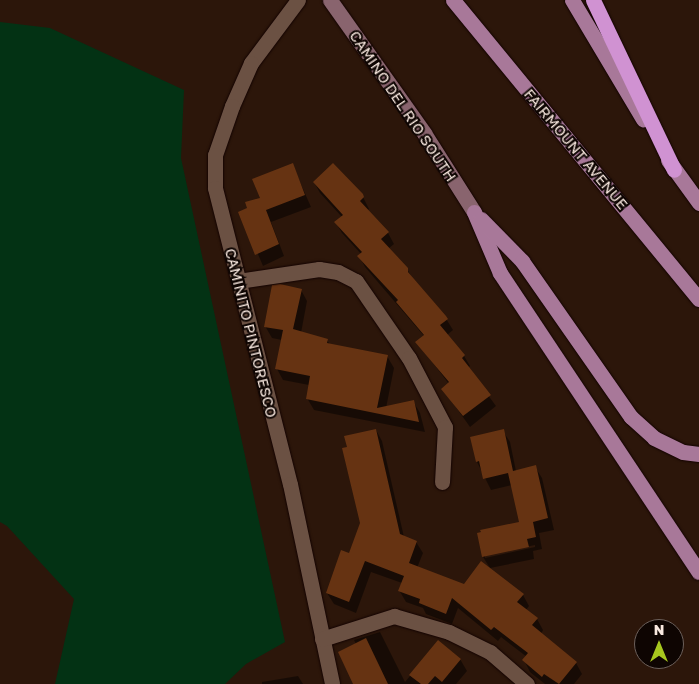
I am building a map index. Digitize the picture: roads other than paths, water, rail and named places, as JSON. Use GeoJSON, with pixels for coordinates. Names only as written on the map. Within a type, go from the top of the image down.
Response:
{"type":"FeatureCollection","features":[{"type":"Feature","properties":{"kind":"highway"},"geometry":{"type":"LineString","coordinates":[[593,0],[674,170]]}},
{"type":"Feature","properties":{"kind":"main road","name":"FAIRMOUNT AVENUE"},"geometry":{"type":"LineString","coordinates":[[453,0],[699,299]]}},
{"type":"Feature","properties":{"kind":"main road"},"geometry":{"type":"LineString","coordinates":[[572,0],[674,170],[699,203]]}},
{"type":"Feature","properties":{"kind":"main road"},"geometry":{"type":"LineString","coordinates":[[474,212],[522,261],[631,417],[654,438],[683,452],[699,454]]}},
{"type":"Feature","properties":{"kind":"main road"},"geometry":{"type":"LineString","coordinates":[[474,212],[500,273],[699,572]]}},
{"type":"Feature","properties":{"kind":"street","name":"CAMINITO PINTORESCO"},"geometry":{"type":"LineString","coordinates":[[298,0],[251,63],[232,106],[215,155],[215,188],[290,484],[332,684]]}},
{"type":"Feature","properties":{"kind":"street","name":"CAMINO DEL RIO SOUTH"},"geometry":{"type":"LineString","coordinates":[[330,0],[424,133],[474,212]]}},
{"type":"Feature","properties":{"kind":"street"},"geometry":{"type":"LineString","coordinates":[[238,281],[319,269],[338,272],[356,281],[409,358],[445,427],[442,482]]}},
{"type":"Feature","properties":{"kind":"street"},"geometry":{"type":"LineString","coordinates":[[322,639],[394,616],[449,632],[490,652],[527,684]]}}]}
